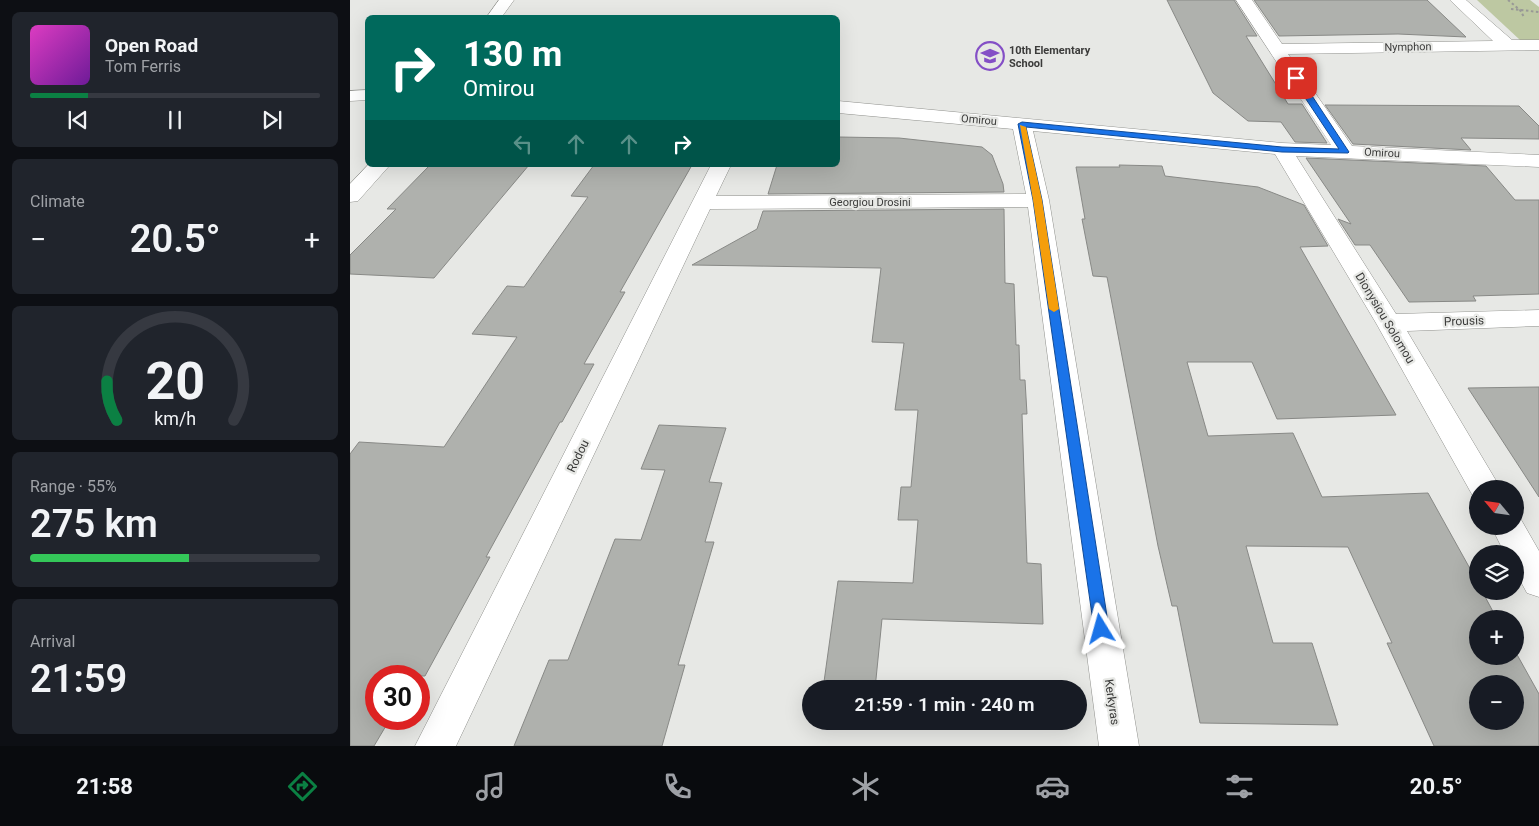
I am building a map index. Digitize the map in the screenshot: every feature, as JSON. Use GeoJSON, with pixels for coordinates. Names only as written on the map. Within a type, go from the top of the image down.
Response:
{"type":"FeatureCollection","features":[{"type":"Feature","properties":{"kind":"street"},"geometry":{"type":"LineString","coordinates":[[495,15],[507,0]]}},
{"type":"Feature","properties":{"kind":"street"},"geometry":{"type":"LineString","coordinates":[[1244,0],[1345,152]]}},
{"type":"Feature","properties":{"kind":"street"},"geometry":{"type":"LineString","coordinates":[[1457,0],[1507,45]]}},
{"type":"Feature","properties":{"kind":"street","name":"Nymphon"},"geometry":{"type":"LineString","coordinates":[[1277,49],[1539,45]]}},
{"type":"Feature","properties":{"kind":"street"},"geometry":{"type":"LineString","coordinates":[[350,96],[365,95]]}},
{"type":"Feature","properties":{"kind":"street","name":"Omirou"},"geometry":{"type":"LineString","coordinates":[[840,107],[1282,149],[1539,161]]}},
{"type":"Feature","properties":{"kind":"street","name":"Kerkyras"},"geometry":{"type":"LineString","coordinates":[[1022,124],[1038,200],[1119,746]]}},
{"type":"Feature","properties":{"kind":"street","name":"Dionysiou Solomou"},"geometry":{"type":"LineString","coordinates":[[1282,149],[1389,323],[1480,480]]}},
{"type":"Feature","properties":{"kind":"street"},"geometry":{"type":"LineString","coordinates":[[350,196],[378,167]]}},
{"type":"Feature","properties":{"kind":"street","name":"Rodou"},"geometry":{"type":"LineString","coordinates":[[435,746],[720,167]]}},
{"type":"Feature","properties":{"kind":"street","name":"Georgiou Drosini"},"geometry":{"type":"LineString","coordinates":[[703,203],[1038,200]]}},
{"type":"Feature","properties":{"kind":"street","name":"Prousis"},"geometry":{"type":"LineString","coordinates":[[1389,323],[1539,318]]}},
{"type":"Feature","properties":{"kind":"street"},"geometry":{"type":"LineString","coordinates":[[1512,535],[1539,582]]}},
{"type":"Feature","properties":{"kind":"green space"},"geometry":{"type":"Polygon","coordinates":[[[1477,0],[1530,0],[1539,7],[1539,40],[1520,40],[1477,0]]]}},
{"type":"Feature","properties":{"kind":"building"},"geometry":{"type":"Polygon","coordinates":[[[1167,0],[1234,0],[1257,36],[1246,36],[1288,104],[1302,104],[1327,143],[1295,142],[1281,122],[1248,121],[1213,93],[1167,0]]]}},
{"type":"Feature","properties":{"kind":"building"},"geometry":{"type":"Polygon","coordinates":[[[1254,0],[1427,0],[1466,37],[1398,34],[1279,36],[1254,0]]]}},
{"type":"Feature","properties":{"kind":"building"},"geometry":{"type":"Polygon","coordinates":[[[1325,105],[1519,106],[1539,126],[1539,139],[1461,138],[1471,150],[1353,144],[1325,105]]]}},
{"type":"Feature","properties":{"kind":"building"},"geometry":{"type":"Polygon","coordinates":[[[840,137],[899,138],[982,147],[992,155],[1003,184],[1004,192],[768,194],[776,167],[840,167],[840,137]]]}},
{"type":"Feature","properties":{"kind":"building"},"geometry":{"type":"Polygon","coordinates":[[[1306,158],[1486,166],[1515,200],[1539,200],[1539,294],[1473,296],[1476,301],[1409,302],[1370,245],[1355,245],[1338,219],[1351,224],[1306,158]]]}},
{"type":"Feature","properties":{"kind":"building"},"geometry":{"type":"Polygon","coordinates":[[[1162,166],[1165,176],[1258,187],[1304,205],[1328,246],[1300,247],[1396,415],[1277,419],[1252,362],[1187,362],[1208,436],[1293,433],[1322,497],[1428,493],[1469,567],[1469,600],[1487,600],[1492,610],[1469,610],[1469,665],[1523,665],[1539,694],[1539,746],[1434,746],[1387,643],[1392,643],[1348,547],[1246,546],[1273,643],[1312,643],[1338,725],[1200,723],[1177,606],[1172,606],[1158,546],[1107,277],[1093,276],[1082,219],[1085,219],[1076,167],[1162,166]]]}},
{"type":"Feature","properties":{"kind":"building"},"geometry":{"type":"Polygon","coordinates":[[[428,167],[527,167],[434,278],[350,274],[350,255],[396,209],[387,209],[428,167]]]}},
{"type":"Feature","properties":{"kind":"building"},"geometry":{"type":"Polygon","coordinates":[[[593,167],[691,167],[620,292],[625,292],[584,364],[594,364],[486,557],[490,557],[430,667],[430,665],[365,665],[365,730],[383,730],[374,746],[350,746],[350,454],[359,442],[444,447],[517,337],[472,334],[507,286],[524,287],[588,197],[571,196],[593,167]]]}},
{"type":"Feature","properties":{"kind":"building"},"geometry":{"type":"Polygon","coordinates":[[[1004,209],[1005,283],[1014,284],[1016,345],[1019,345],[1020,380],[1025,380],[1027,414],[1022,414],[1027,563],[1041,564],[1043,624],[882,619],[876,680],[824,680],[838,581],[913,583],[918,520],[898,520],[901,487],[911,487],[918,410],[895,410],[904,343],[872,342],[881,268],[692,265],[757,229],[763,211],[1004,209]]]}},
{"type":"Feature","properties":{"kind":"building"},"geometry":{"type":"Polygon","coordinates":[[[1539,387],[1539,497],[1468,388],[1539,387]]]}},
{"type":"Feature","properties":{"kind":"building"},"geometry":{"type":"Polygon","coordinates":[[[659,425],[726,428],[709,482],[722,483],[705,542],[714,542],[678,665],[685,665],[662,746],[514,746],[549,660],[568,660],[615,539],[641,540],[665,470],[641,469],[659,425]]]}},
{"type":"Feature","properties":{"kind":"slow traffic"},"geometry":{"type":"LineString","coordinates":[[1022,127],[1038,200],[1054,309]]}},
{"type":"Feature","properties":{"kind":"place","name":"10th Elementary School"},"geometry":{"type":"Point","coordinates":[990,56]}},
{"type":"Feature","properties":{"kind":"route"},"geometry":{"type":"LineString","coordinates":[[1101,629],[1038,200],[1022,124],[1282,149],[1345,152],[1296,78]]}}]}
